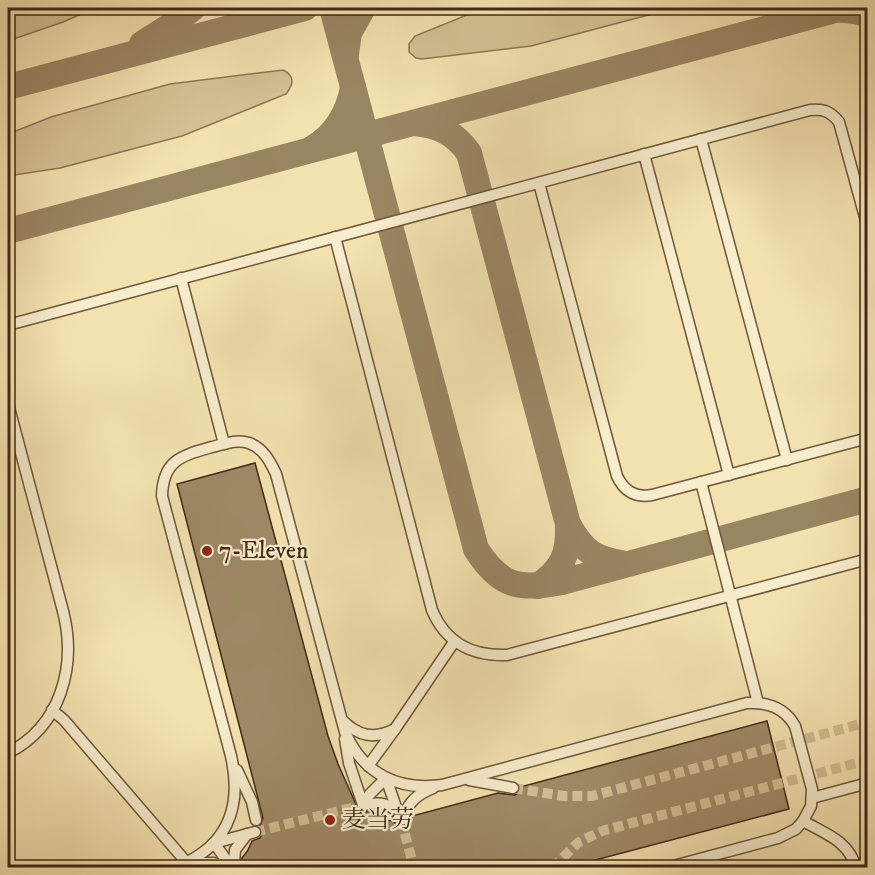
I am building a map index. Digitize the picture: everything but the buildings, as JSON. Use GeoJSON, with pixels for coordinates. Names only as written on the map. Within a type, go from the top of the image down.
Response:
{"type":"FeatureCollection","features":[{"type":"Feature","properties":{"kind":"lane"},"geometry":{"type":"LineString","coordinates":[[8,325],[810,110],[822,109],[831,112],[839,122],[867,228]]}},
{"type":"Feature","properties":{"kind":"lane"},"geometry":{"type":"LineString","coordinates":[[701,139],[787,460]]}},
{"type":"Feature","properties":{"kind":"lane"},"geometry":{"type":"LineString","coordinates":[[644,154],[729,475]]}},
{"type":"Feature","properties":{"kind":"lane"},"geometry":{"type":"LineString","coordinates":[[539,183],[614,467],[621,484],[633,494],[646,496],[867,438]]}},
{"type":"Feature","properties":{"kind":"lane"},"geometry":{"type":"LineString","coordinates":[[335,237],[432,609],[436,619],[454,642],[482,654],[507,654],[867,559]]}},
{"type":"Feature","properties":{"kind":"lane"},"geometry":{"type":"LineString","coordinates":[[181,278],[224,444]]}},
{"type":"Feature","properties":{"kind":"lane"},"geometry":{"type":"LineString","coordinates":[[8,404],[69,639],[65,678],[52,710],[32,737],[8,753]]}},
{"type":"Feature","properties":{"kind":"lane"},"geometry":{"type":"LineString","coordinates":[[172,867],[198,857],[214,843],[227,824],[235,798],[236,784],[231,756],[162,496],[166,472],[175,460],[185,454],[237,441],[249,443],[269,459],[276,474],[341,719],[349,763],[363,805]]}},
{"type":"Feature","properties":{"kind":"lane"},"geometry":{"type":"LineString","coordinates":[[701,482],[758,703]]}},
{"type":"Feature","properties":{"kind":"lane"},"geometry":{"type":"LineString","coordinates":[[368,766],[454,642]]}},
{"type":"Feature","properties":{"kind":"lane"},"geometry":{"type":"LineString","coordinates":[[401,817],[416,797],[442,785],[734,706],[758,703],[771,705],[790,717],[795,726],[810,781],[812,798],[804,821],[796,830],[778,838],[666,867]]}},
{"type":"Feature","properties":{"kind":"lane"},"geometry":{"type":"LineString","coordinates":[[52,710],[64,720],[187,863],[230,865]]}},
{"type":"Feature","properties":{"kind":"lane"},"geometry":{"type":"LineString","coordinates":[[341,719],[363,735],[378,736],[395,729]]}},
{"type":"Feature","properties":{"kind":"lane"},"geometry":{"type":"LineString","coordinates":[[341,719],[351,745],[368,766],[387,778],[418,786],[442,785]]}},
{"type":"Feature","properties":{"kind":"lane"},"geometry":{"type":"LineString","coordinates":[[231,756],[252,802],[256,820]]}},
{"type":"Feature","properties":{"kind":"lane"},"geometry":{"type":"LineString","coordinates":[[363,805],[369,795],[387,778]]}},
{"type":"Feature","properties":{"kind":"lane"},"geometry":{"type":"LineString","coordinates":[[387,778],[401,817]]}},
{"type":"Feature","properties":{"kind":"lane"},"geometry":{"type":"LineString","coordinates":[[463,779],[513,788]]}},
{"type":"Feature","properties":{"kind":"lane"},"geometry":{"type":"LineString","coordinates":[[812,798],[867,783]]}},
{"type":"Feature","properties":{"kind":"lane"},"geometry":{"type":"LineString","coordinates":[[363,805],[383,803],[394,808],[401,817]]}},
{"type":"Feature","properties":{"kind":"lane"},"geometry":{"type":"LineString","coordinates":[[804,821],[845,846],[852,853],[856,867]]}},
{"type":"Feature","properties":{"kind":"lane"},"geometry":{"type":"LineString","coordinates":[[214,843],[251,833],[235,850],[230,865]]}},
{"type":"Feature","properties":{"kind":"lane"},"geometry":{"type":"LineString","coordinates":[[214,843],[230,865]]}},
{"type":"Feature","properties":{"kind":"shaded area"},"geometry":{"type":"Polygon","coordinates":[[[8,8],[95,8],[8,41],[8,8]]]}},
{"type":"Feature","properties":{"kind":"shaded area"},"geometry":{"type":"Polygon","coordinates":[[[484,8],[675,8],[531,46],[422,59],[416,58],[409,52],[409,44],[415,36],[484,8]]]}},
{"type":"Feature","properties":{"kind":"shaded area"},"geometry":{"type":"Polygon","coordinates":[[[283,70],[290,75],[292,80],[291,87],[286,94],[182,136],[60,168],[8,176],[8,134],[51,117],[170,84],[283,70]]]}},
{"type":"Feature","properties":{"kind":"taxiway"},"geometry":{"type":"LineString","coordinates":[[142,44],[193,8]]}},
{"type":"Feature","properties":{"kind":"taxiway"},"geometry":{"type":"LineString","coordinates":[[8,87],[305,8]]}},
{"type":"Feature","properties":{"kind":"taxiway"},"geometry":{"type":"LineString","coordinates":[[332,8],[476,549],[494,571],[502,578],[522,585],[534,586],[562,582],[868,499]]}},
{"type":"Feature","properties":{"kind":"taxiway"},"geometry":{"type":"LineString","coordinates":[[346,54],[349,33],[363,8]]}},
{"type":"Feature","properties":{"kind":"taxiway"},"geometry":{"type":"LineString","coordinates":[[8,231],[843,8]]}},
{"type":"Feature","properties":{"kind":"taxiway"},"geometry":{"type":"LineString","coordinates":[[836,9],[868,14]]}},
{"type":"Feature","properties":{"kind":"taxiway"},"geometry":{"type":"LineString","coordinates":[[313,148],[334,130],[344,115],[353,88]]}},
{"type":"Feature","properties":{"kind":"taxiway"},"geometry":{"type":"LineString","coordinates":[[414,123],[445,131],[458,140],[469,153],[568,524],[579,542],[591,553],[606,560],[626,564]]}},
{"type":"Feature","properties":{"kind":"taxiway"},"geometry":{"type":"LineString","coordinates":[[538,586],[547,580],[563,560],[566,552],[568,524]]}},
{"type":"Feature","properties":{"kind":"tunnel"},"geometry":{"type":"LineString","coordinates":[[513,788],[564,796],[592,796],[868,722]]}},
{"type":"Feature","properties":{"kind":"tunnel"},"geometry":{"type":"LineString","coordinates":[[552,868],[579,842],[602,831],[868,760]]}},
{"type":"Feature","properties":{"kind":"tunnel"},"geometry":{"type":"LineString","coordinates":[[255,832],[363,805]]}},
{"type":"Feature","properties":{"kind":"tunnel"},"geometry":{"type":"LineString","coordinates":[[401,819],[414,868]]}},
{"type":"Feature","properties":{"kind":"place","name":"7-Eleven"},"geometry":{"type":"Point","coordinates":[207,551]}},
{"type":"Feature","properties":{"kind":"place","name":"麦当劳"},"geometry":{"type":"Point","coordinates":[330,820]}}]}
